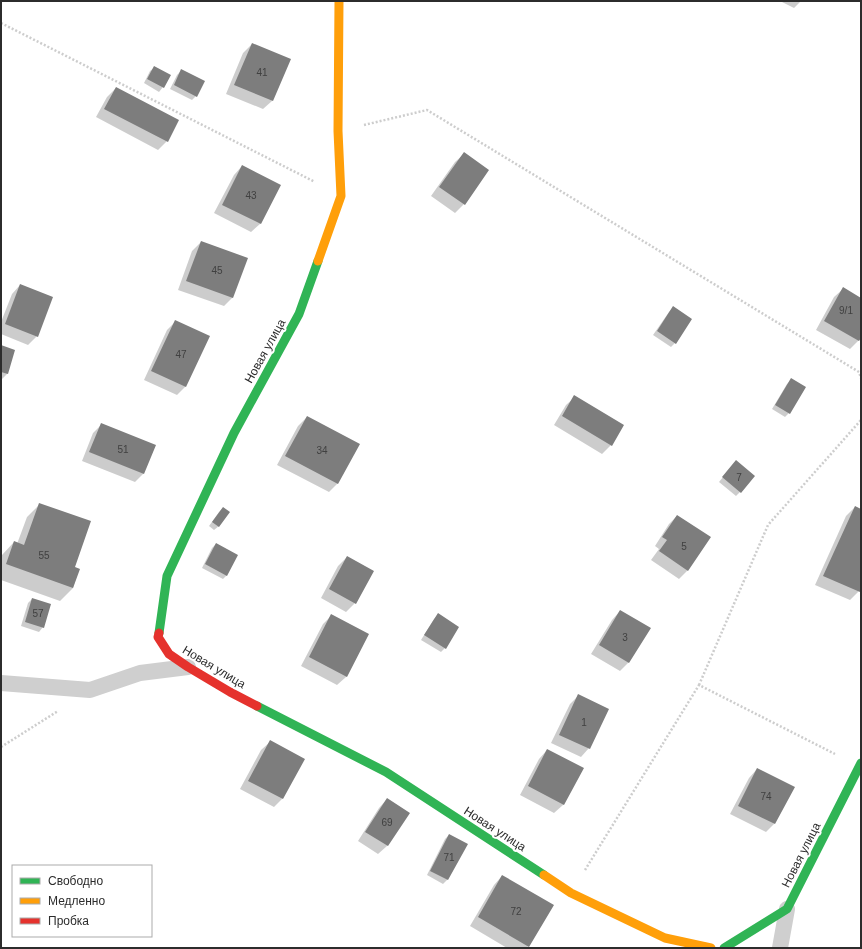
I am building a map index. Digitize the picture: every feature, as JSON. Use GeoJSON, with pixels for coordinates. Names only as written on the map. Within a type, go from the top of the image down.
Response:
{"type":"FeatureCollection","features":[{"type":"Feature","properties":{"kind":"street","name":"Новая улица"},"geometry":{"type":"LineString","coordinates":[[339,1],[338,131],[341,196],[299,314],[234,433],[167,576],[158,637],[169,654],[188,667],[230,692],[386,772],[571,893],[665,938],[711,948]]}},
{"type":"Feature","properties":{"kind":"street","name":"Новая улица"},"geometry":{"type":"LineString","coordinates":[[787,909],[860,764]]}},
{"type":"Feature","properties":{"kind":"street"},"geometry":{"type":"LineString","coordinates":[[724,948],[787,909]]}},
{"type":"Feature","properties":{"kind":"lane"},"geometry":{"type":"LineString","coordinates":[[1,683],[90,690],[140,673],[188,667]]}},
{"type":"Feature","properties":{"kind":"lane"},"geometry":{"type":"LineString","coordinates":[[780,948],[787,909]]}},
{"type":"Feature","properties":{"kind":"path"},"geometry":{"type":"LineString","coordinates":[[1,24],[341,196]]}},
{"type":"Feature","properties":{"kind":"path"},"geometry":{"type":"LineString","coordinates":[[338,131],[427,110],[859,372],[861,378]]}},
{"type":"Feature","properties":{"kind":"path"},"geometry":{"type":"LineString","coordinates":[[571,893],[699,685],[768,525],[861,420]]}},
{"type":"Feature","properties":{"kind":"path"},"geometry":{"type":"LineString","coordinates":[[699,685],[860,764]]}},
{"type":"Feature","properties":{"kind":"path"},"geometry":{"type":"LineString","coordinates":[[1,747],[58,711]]}},
{"type":"Feature","properties":{"kind":"building"},"geometry":{"type":"Polygon","coordinates":[[[252,43],[291,59],[273,101],[234,85],[252,43]]]}},
{"type":"Feature","properties":{"kind":"building"},"geometry":{"type":"Polygon","coordinates":[[[154,66],[171,75],[164,88],[147,79],[154,66]]]}},
{"type":"Feature","properties":{"kind":"building"},"geometry":{"type":"Polygon","coordinates":[[[181,69],[205,81],[197,97],[174,85],[181,69]]]}},
{"type":"Feature","properties":{"kind":"building"},"geometry":{"type":"Polygon","coordinates":[[[116,87],[179,120],[168,142],[104,109],[116,87]]]}},
{"type":"Feature","properties":{"kind":"building"},"geometry":{"type":"Polygon","coordinates":[[[464,152],[489,170],[465,205],[439,187],[464,152]]]}},
{"type":"Feature","properties":{"kind":"building"},"geometry":{"type":"Polygon","coordinates":[[[242,165],[281,185],[261,224],[222,205],[242,165]]]}},
{"type":"Feature","properties":{"kind":"building"},"geometry":{"type":"Polygon","coordinates":[[[201,241],[248,258],[233,298],[186,281],[201,241]]]}},
{"type":"Feature","properties":{"kind":"building"},"geometry":{"type":"Polygon","coordinates":[[[20,284],[53,297],[38,337],[5,324],[20,284]]]}},
{"type":"Feature","properties":{"kind":"building"},"geometry":{"type":"Polygon","coordinates":[[[843,287],[861,298],[861,338],[859,341],[824,321],[843,287]]]}},
{"type":"Feature","properties":{"kind":"building"},"geometry":{"type":"Polygon","coordinates":[[[673,306],[692,319],[676,344],[657,331],[673,306]]]}},
{"type":"Feature","properties":{"kind":"building"},"geometry":{"type":"Polygon","coordinates":[[[175,320],[210,336],[186,387],[151,371],[175,320]]]}},
{"type":"Feature","properties":{"kind":"building"},"geometry":{"type":"Polygon","coordinates":[[[1,345],[15,350],[8,374],[1,372],[1,345]]]}},
{"type":"Feature","properties":{"kind":"building"},"geometry":{"type":"Polygon","coordinates":[[[791,378],[806,387],[790,414],[775,405],[791,378]]]}},
{"type":"Feature","properties":{"kind":"building"},"geometry":{"type":"Polygon","coordinates":[[[574,395],[624,425],[612,446],[562,416],[574,395]]]}},
{"type":"Feature","properties":{"kind":"building"},"geometry":{"type":"Polygon","coordinates":[[[307,416],[360,444],[338,484],[285,456],[307,416]]]}},
{"type":"Feature","properties":{"kind":"building"},"geometry":{"type":"Polygon","coordinates":[[[101,423],[156,445],[144,474],[89,452],[101,423]]]}},
{"type":"Feature","properties":{"kind":"building"},"geometry":{"type":"Polygon","coordinates":[[[736,460],[755,476],[741,493],[722,477],[736,460]]]}},
{"type":"Feature","properties":{"kind":"building"},"geometry":{"type":"Polygon","coordinates":[[[39,503],[91,521],[75,567],[80,569],[73,588],[6,564],[14,541],[24,545],[39,503]]]}},
{"type":"Feature","properties":{"kind":"building"},"geometry":{"type":"Polygon","coordinates":[[[855,506],[861,509],[860,592],[823,576],[855,506]]]}},
{"type":"Feature","properties":{"kind":"building"},"geometry":{"type":"Polygon","coordinates":[[[223,507],[230,512],[219,527],[212,522],[223,507]]]}},
{"type":"Feature","properties":{"kind":"building"},"geometry":{"type":"Polygon","coordinates":[[[677,515],[711,537],[688,571],[659,551],[667,540],[662,537],[677,515]]]}},
{"type":"Feature","properties":{"kind":"building"},"geometry":{"type":"Polygon","coordinates":[[[216,543],[238,555],[227,576],[205,564],[216,543]]]}},
{"type":"Feature","properties":{"kind":"building"},"geometry":{"type":"Polygon","coordinates":[[[347,556],[374,571],[356,604],[329,589],[347,556]]]}},
{"type":"Feature","properties":{"kind":"building"},"geometry":{"type":"Polygon","coordinates":[[[32,598],[51,604],[44,628],[25,622],[32,598]]]}},
{"type":"Feature","properties":{"kind":"building"},"geometry":{"type":"Polygon","coordinates":[[[620,610],[651,628],[629,663],[599,645],[620,610]]]}},
{"type":"Feature","properties":{"kind":"building"},"geometry":{"type":"Polygon","coordinates":[[[438,613],[459,627],[446,649],[424,635],[438,613]]]}},
{"type":"Feature","properties":{"kind":"building"},"geometry":{"type":"Polygon","coordinates":[[[331,614],[369,634],[347,677],[309,657],[331,614]]]}},
{"type":"Feature","properties":{"kind":"building"},"geometry":{"type":"Polygon","coordinates":[[[578,694],[609,709],[590,749],[559,735],[578,694]]]}},
{"type":"Feature","properties":{"kind":"building"},"geometry":{"type":"Polygon","coordinates":[[[270,740],[305,759],[283,799],[248,781],[270,740]]]}},
{"type":"Feature","properties":{"kind":"building"},"geometry":{"type":"Polygon","coordinates":[[[547,749],[584,768],[564,805],[528,786],[547,749]]]}},
{"type":"Feature","properties":{"kind":"building"},"geometry":{"type":"Polygon","coordinates":[[[757,768],[795,787],[775,824],[738,806],[757,768]]]}},
{"type":"Feature","properties":{"kind":"building"},"geometry":{"type":"Polygon","coordinates":[[[387,798],[410,813],[388,846],[365,832],[387,798]]]}},
{"type":"Feature","properties":{"kind":"building"},"geometry":{"type":"Polygon","coordinates":[[[449,834],[468,844],[448,880],[430,871],[449,834]]]}},
{"type":"Feature","properties":{"kind":"building"},"geometry":{"type":"Polygon","coordinates":[[[502,875],[554,905],[529,947],[478,917],[502,875]]]}},
{"type":"Feature","properties":{"kind":"traffic: fast"},"geometry":{"type":"LineString","coordinates":[[159,633],[167,576],[234,433],[299,314],[318,261]]}},
{"type":"Feature","properties":{"kind":"traffic: fast"},"geometry":{"type":"LineString","coordinates":[[257,706],[386,772],[544,875]]}},
{"type":"Feature","properties":{"kind":"traffic: fast"},"geometry":{"type":"LineString","coordinates":[[724,948],[787,909],[861,763]]}},
{"type":"Feature","properties":{"kind":"traffic: slow"},"geometry":{"type":"LineString","coordinates":[[318,261],[341,196],[338,131],[339,1]]}},
{"type":"Feature","properties":{"kind":"traffic: slow"},"geometry":{"type":"LineString","coordinates":[[544,875],[571,893],[665,938],[711,948]]}},
{"type":"Feature","properties":{"kind":"traffic: jam"},"geometry":{"type":"LineString","coordinates":[[159,633],[158,637],[169,654],[230,692],[257,706]]}}]}
